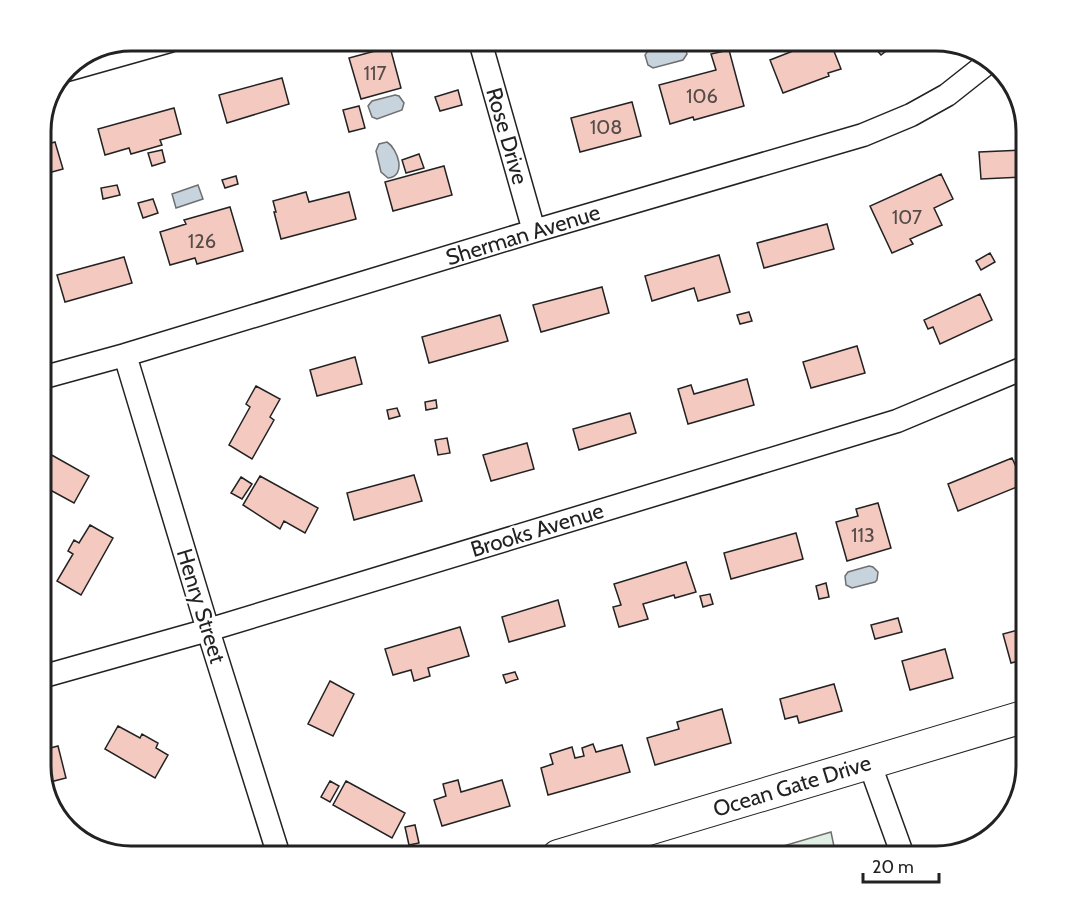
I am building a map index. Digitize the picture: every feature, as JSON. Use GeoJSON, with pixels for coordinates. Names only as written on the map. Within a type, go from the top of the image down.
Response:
{"type":"FeatureCollection","features":[{"type":"Feature","properties":{"kind":"main road","name":"Ocean Gate Drive"},"geometry":{"type":"LineString","coordinates":[[591,846],[1016,719]]}},
{"type":"Feature","properties":{"kind":"street"},"geometry":{"type":"LineString","coordinates":[[85,65],[133,51]]}},
{"type":"Feature","properties":{"kind":"street","name":"Rose Drive"},"geometry":{"type":"LineString","coordinates":[[483,51],[534,231]]}},
{"type":"Feature","properties":{"kind":"street","name":"Sherman Avenue"},"geometry":{"type":"LineString","coordinates":[[51,375],[125,356],[534,231],[863,135],[911,115],[947,95],[983,67]]}},
{"type":"Feature","properties":{"kind":"street","name":"Henry Street"},"geometry":{"type":"LineString","coordinates":[[125,356],[276,846]]}},
{"type":"Feature","properties":{"kind":"street","name":"Brooks Avenue"},"geometry":{"type":"LineString","coordinates":[[51,674],[208,630],[897,421],[1016,371]]}},
{"type":"Feature","properties":{"kind":"street"},"geometry":{"type":"LineString","coordinates":[[869,762],[899,846]]}},
{"type":"Feature","properties":{"kind":"green space"},"geometry":{"type":"Polygon","coordinates":[[[831,832],[834,846],[783,846],[831,832]]]}},
{"type":"Feature","properties":{"kind":"shaded area"},"geometry":{"type":"Polygon","coordinates":[[[648,51],[686,51],[687,54],[683,60],[653,68],[648,65],[645,55],[648,51]]]}},
{"type":"Feature","properties":{"kind":"shaded area"},"geometry":{"type":"Polygon","coordinates":[[[399,96],[404,103],[402,110],[377,119],[372,117],[368,106],[372,101],[399,96]]]}},
{"type":"Feature","properties":{"kind":"shaded area"},"geometry":{"type":"Polygon","coordinates":[[[387,142],[394,150],[399,162],[397,173],[388,178],[381,172],[376,151],[379,144],[387,142]]]}},
{"type":"Feature","properties":{"kind":"shaded area"},"geometry":{"type":"Polygon","coordinates":[[[198,185],[203,199],[176,208],[172,194],[198,185]]]}},
{"type":"Feature","properties":{"kind":"shaded area"},"geometry":{"type":"Polygon","coordinates":[[[869,566],[878,572],[875,582],[852,588],[846,585],[845,576],[848,572],[869,566]]]}},
{"type":"Feature","properties":{"kind":"building"},"geometry":{"type":"Polygon","coordinates":[[[375,51],[391,51],[401,88],[361,99],[349,58],[375,51]]]}},
{"type":"Feature","properties":{"kind":"building"},"geometry":{"type":"Polygon","coordinates":[[[729,51],[744,106],[670,124],[659,85],[716,70],[711,54],[729,51]]]}},
{"type":"Feature","properties":{"kind":"building"},"geometry":{"type":"Polygon","coordinates":[[[793,51],[834,51],[841,69],[828,73],[829,76],[783,93],[770,60],[793,51]]]}},
{"type":"Feature","properties":{"kind":"building"},"geometry":{"type":"Polygon","coordinates":[[[282,78],[289,104],[227,123],[219,95],[282,78]]]}},
{"type":"Feature","properties":{"kind":"building"},"geometry":{"type":"Polygon","coordinates":[[[458,90],[462,105],[440,111],[435,97],[458,90]]]}},
{"type":"Feature","properties":{"kind":"building"},"geometry":{"type":"Polygon","coordinates":[[[632,102],[641,136],[580,152],[571,118],[632,102]]]}},
{"type":"Feature","properties":{"kind":"building"},"geometry":{"type":"Polygon","coordinates":[[[359,106],[365,128],[349,132],[343,110],[359,106]]]}},
{"type":"Feature","properties":{"kind":"building"},"geometry":{"type":"Polygon","coordinates":[[[174,108],[181,134],[160,140],[162,145],[131,154],[129,148],[105,155],[98,129],[174,108]]]}},
{"type":"Feature","properties":{"kind":"building"},"geometry":{"type":"Polygon","coordinates":[[[55,142],[63,169],[51,172],[51,143],[55,142]]]}},
{"type":"Feature","properties":{"kind":"building"},"geometry":{"type":"Polygon","coordinates":[[[162,150],[165,162],[152,166],[148,153],[162,150]]]}},
{"type":"Feature","properties":{"kind":"building"},"geometry":{"type":"Polygon","coordinates":[[[1016,150],[1016,177],[981,179],[979,152],[1016,150]]]}},
{"type":"Feature","properties":{"kind":"building"},"geometry":{"type":"Polygon","coordinates":[[[419,154],[424,168],[406,173],[402,160],[419,154]]]}},
{"type":"Feature","properties":{"kind":"building"},"geometry":{"type":"Polygon","coordinates":[[[444,166],[452,195],[393,211],[385,182],[444,166]]]}},
{"type":"Feature","properties":{"kind":"building"},"geometry":{"type":"Polygon","coordinates":[[[941,174],[953,199],[934,208],[942,225],[910,239],[913,244],[892,253],[870,206],[941,174]]]}},
{"type":"Feature","properties":{"kind":"building"},"geometry":{"type":"Polygon","coordinates":[[[236,176],[238,184],[225,188],[222,180],[236,176]]]}},
{"type":"Feature","properties":{"kind":"building"},"geometry":{"type":"Polygon","coordinates":[[[117,185],[120,195],[103,199],[101,188],[117,185]]]}},
{"type":"Feature","properties":{"kind":"building"},"geometry":{"type":"Polygon","coordinates":[[[306,192],[309,202],[349,192],[356,219],[281,239],[273,201],[306,192]]]}},
{"type":"Feature","properties":{"kind":"building"},"geometry":{"type":"Polygon","coordinates":[[[153,199],[158,213],[143,218],[138,203],[153,199]]]}},
{"type":"Feature","properties":{"kind":"building"},"geometry":{"type":"Polygon","coordinates":[[[230,207],[243,251],[197,264],[195,258],[170,265],[160,232],[186,224],[184,220],[230,207]]]}},
{"type":"Feature","properties":{"kind":"building"},"geometry":{"type":"Polygon","coordinates":[[[827,224],[834,249],[764,268],[757,243],[827,224]]]}},
{"type":"Feature","properties":{"kind":"building"},"geometry":{"type":"Polygon","coordinates":[[[990,253],[995,262],[981,270],[976,261],[990,253]]]}},
{"type":"Feature","properties":{"kind":"building"},"geometry":{"type":"Polygon","coordinates":[[[719,255],[730,292],[698,301],[694,288],[652,301],[645,276],[719,255]]]}},
{"type":"Feature","properties":{"kind":"building"},"geometry":{"type":"Polygon","coordinates":[[[124,257],[132,283],[65,302],[57,275],[124,257]]]}},
{"type":"Feature","properties":{"kind":"building"},"geometry":{"type":"Polygon","coordinates":[[[602,287],[609,313],[541,332],[533,305],[602,287]]]}},
{"type":"Feature","properties":{"kind":"building"},"geometry":{"type":"Polygon","coordinates":[[[980,294],[992,320],[940,344],[933,327],[928,329],[924,320],[980,294]]]}},
{"type":"Feature","properties":{"kind":"building"},"geometry":{"type":"Polygon","coordinates":[[[749,312],[752,321],[740,324],[737,315],[749,312]]]}},
{"type":"Feature","properties":{"kind":"building"},"geometry":{"type":"Polygon","coordinates":[[[500,315],[508,341],[429,363],[422,337],[500,315]]]}},
{"type":"Feature","properties":{"kind":"building"},"geometry":{"type":"Polygon","coordinates":[[[857,346],[865,373],[811,388],[803,362],[857,346]]]}},
{"type":"Feature","properties":{"kind":"building"},"geometry":{"type":"Polygon","coordinates":[[[355,357],[362,384],[317,396],[310,370],[355,357]]]}},
{"type":"Feature","properties":{"kind":"building"},"geometry":{"type":"Polygon","coordinates":[[[747,379],[754,405],[688,424],[678,389],[691,385],[694,394],[747,379]]]}},
{"type":"Feature","properties":{"kind":"building"},"geometry":{"type":"Polygon","coordinates":[[[256,386],[280,399],[270,417],[274,420],[252,459],[229,445],[250,407],[246,404],[256,386]]]}},
{"type":"Feature","properties":{"kind":"building"},"geometry":{"type":"Polygon","coordinates":[[[436,400],[437,408],[426,410],[425,402],[436,400]]]}},
{"type":"Feature","properties":{"kind":"building"},"geometry":{"type":"Polygon","coordinates":[[[397,408],[400,416],[389,419],[387,410],[397,408]]]}},
{"type":"Feature","properties":{"kind":"building"},"geometry":{"type":"Polygon","coordinates":[[[630,413],[636,433],[579,450],[573,429],[630,413]]]}},
{"type":"Feature","properties":{"kind":"building"},"geometry":{"type":"Polygon","coordinates":[[[447,438],[450,453],[438,455],[435,440],[447,438]]]}},
{"type":"Feature","properties":{"kind":"building"},"geometry":{"type":"Polygon","coordinates":[[[527,443],[534,469],[491,481],[483,455],[527,443]]]}},
{"type":"Feature","properties":{"kind":"building"},"geometry":{"type":"Polygon","coordinates":[[[51,455],[89,476],[74,503],[51,490],[51,455]]]}},
{"type":"Feature","properties":{"kind":"building"},"geometry":{"type":"Polygon","coordinates":[[[1012,458],[1016,467],[1016,487],[958,511],[948,484],[1012,458]]]}},
{"type":"Feature","properties":{"kind":"building"},"geometry":{"type":"Polygon","coordinates":[[[414,475],[422,501],[354,520],[347,493],[414,475]]]}},
{"type":"Feature","properties":{"kind":"building"},"geometry":{"type":"Polygon","coordinates":[[[260,476],[318,508],[305,533],[284,521],[280,529],[243,505],[260,476]]]}},
{"type":"Feature","properties":{"kind":"building"},"geometry":{"type":"Polygon","coordinates":[[[241,477],[252,484],[242,499],[231,493],[241,477]]]}},
{"type":"Feature","properties":{"kind":"building"},"geometry":{"type":"Polygon","coordinates":[[[878,503],[891,548],[847,561],[836,522],[858,516],[856,509],[878,503]]]}},
{"type":"Feature","properties":{"kind":"building"},"geometry":{"type":"Polygon","coordinates":[[[90,525],[113,538],[81,595],[57,581],[73,554],[68,551],[74,540],[79,543],[90,525]]]}},
{"type":"Feature","properties":{"kind":"building"},"geometry":{"type":"Polygon","coordinates":[[[796,533],[803,559],[731,579],[724,553],[796,533]]]}},
{"type":"Feature","properties":{"kind":"building"},"geometry":{"type":"Polygon","coordinates":[[[686,562],[696,592],[675,598],[674,595],[643,604],[648,619],[619,627],[613,607],[621,605],[614,584],[686,562]]]}},
{"type":"Feature","properties":{"kind":"building"},"geometry":{"type":"Polygon","coordinates":[[[826,583],[829,597],[819,599],[816,586],[826,583]]]}},
{"type":"Feature","properties":{"kind":"building"},"geometry":{"type":"Polygon","coordinates":[[[710,594],[713,604],[703,607],[700,596],[710,594]]]}},
{"type":"Feature","properties":{"kind":"building"},"geometry":{"type":"Polygon","coordinates":[[[558,600],[565,626],[509,642],[502,617],[558,600]]]}},
{"type":"Feature","properties":{"kind":"building"},"geometry":{"type":"Polygon","coordinates":[[[898,618],[902,632],[875,639],[871,625],[898,618]]]}},
{"type":"Feature","properties":{"kind":"building"},"geometry":{"type":"Polygon","coordinates":[[[460,627],[469,656],[428,668],[430,676],[414,681],[411,670],[393,675],[385,649],[460,627]]]}},
{"type":"Feature","properties":{"kind":"building"},"geometry":{"type":"Polygon","coordinates":[[[1016,631],[1016,662],[1011,663],[1003,634],[1016,631]]]}},
{"type":"Feature","properties":{"kind":"building"},"geometry":{"type":"Polygon","coordinates":[[[945,649],[953,678],[910,690],[902,661],[945,649]]]}},
{"type":"Feature","properties":{"kind":"building"},"geometry":{"type":"Polygon","coordinates":[[[515,672],[518,679],[506,683],[503,675],[515,672]]]}},
{"type":"Feature","properties":{"kind":"building"},"geometry":{"type":"Polygon","coordinates":[[[330,681],[354,694],[333,736],[308,724],[330,681]]]}},
{"type":"Feature","properties":{"kind":"building"},"geometry":{"type":"Polygon","coordinates":[[[834,684],[842,711],[799,723],[797,716],[785,719],[780,699],[834,684]]]}},
{"type":"Feature","properties":{"kind":"building"},"geometry":{"type":"Polygon","coordinates":[[[722,709],[731,743],[655,765],[647,738],[679,729],[677,722],[722,709]]]}},
{"type":"Feature","properties":{"kind":"building"},"geometry":{"type":"Polygon","coordinates":[[[118,726],[140,738],[142,734],[158,743],[156,748],[168,755],[155,778],[105,749],[118,726]]]}},
{"type":"Feature","properties":{"kind":"building"},"geometry":{"type":"Polygon","coordinates":[[[593,744],[596,752],[622,745],[630,772],[548,795],[541,768],[553,764],[550,754],[572,747],[575,758],[584,756],[582,748],[593,744]]]}},
{"type":"Feature","properties":{"kind":"building"},"geometry":{"type":"Polygon","coordinates":[[[58,746],[66,778],[53,781],[51,748],[58,746]]]}},
{"type":"Feature","properties":{"kind":"building"},"geometry":{"type":"Polygon","coordinates":[[[458,780],[461,792],[502,780],[510,806],[442,826],[434,800],[446,796],[443,784],[458,780]]]}},
{"type":"Feature","properties":{"kind":"building"},"geometry":{"type":"Polygon","coordinates":[[[330,781],[339,786],[330,802],[321,797],[330,781]]]}},
{"type":"Feature","properties":{"kind":"building"},"geometry":{"type":"Polygon","coordinates":[[[346,781],[405,813],[392,838],[333,805],[346,781]]]}},
{"type":"Feature","properties":{"kind":"building"},"geometry":{"type":"Polygon","coordinates":[[[415,825],[419,843],[409,845],[405,827],[415,825]]]}}]}
